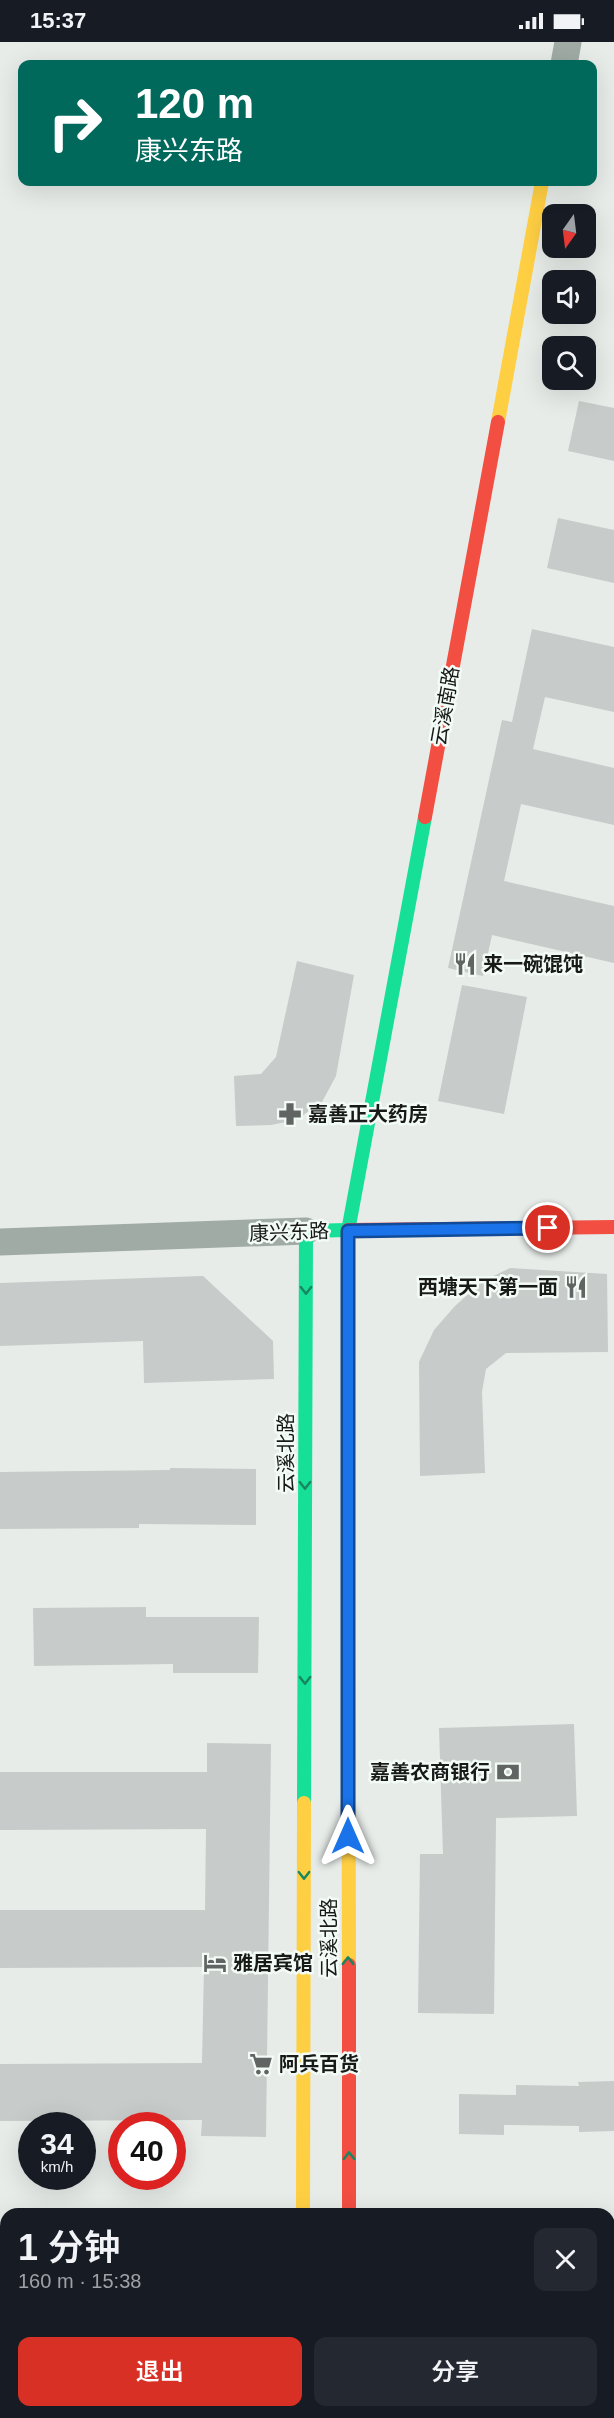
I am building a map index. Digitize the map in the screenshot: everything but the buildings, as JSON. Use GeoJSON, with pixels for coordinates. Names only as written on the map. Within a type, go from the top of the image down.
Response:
{"type":"FeatureCollection","features":[{"type":"Feature","properties":{"kind":"street"},"geometry":{"type":"LineString","coordinates":[[565,60],[568,42]]}},
{"type":"Feature","properties":{"kind":"street","name":"云溪南路"},"geometry":{"type":"LineString","coordinates":[[348,1231],[541,186]]}},
{"type":"Feature","properties":{"kind":"street","name":"康兴东路"},"geometry":{"type":"LineString","coordinates":[[0,1242],[306,1231],[614,1227]]}},
{"type":"Feature","properties":{"kind":"street","name":"云溪北路"},"geometry":{"type":"LineString","coordinates":[[303,2208],[306,1231]]}},
{"type":"Feature","properties":{"kind":"street","name":"云溪北路"},"geometry":{"type":"LineString","coordinates":[[348,1231],[349,2208]]}},
{"type":"Feature","properties":{"kind":"traffic: fast"},"geometry":{"type":"LineString","coordinates":[[348,1413],[348,1231],[425,817]]}},
{"type":"Feature","properties":{"kind":"traffic: fast"},"geometry":{"type":"LineString","coordinates":[[304,1803],[306,1231],[348,1230]]}},
{"type":"Feature","properties":{"kind":"traffic: slow"},"geometry":{"type":"LineString","coordinates":[[498,422],[541,186]]}},
{"type":"Feature","properties":{"kind":"traffic: slow"},"geometry":{"type":"LineString","coordinates":[[348,1608],[349,1965]]}},
{"type":"Feature","properties":{"kind":"traffic: slow"},"geometry":{"type":"LineString","coordinates":[[303,2208],[304,1803]]}},
{"type":"Feature","properties":{"kind":"traffic: jam"},"geometry":{"type":"LineString","coordinates":[[425,817],[498,422]]}},
{"type":"Feature","properties":{"kind":"traffic: jam"},"geometry":{"type":"LineString","coordinates":[[348,1230],[614,1227]]}},
{"type":"Feature","properties":{"kind":"traffic: jam"},"geometry":{"type":"LineString","coordinates":[[348,1413],[348,1608]]}},
{"type":"Feature","properties":{"kind":"traffic: jam"},"geometry":{"type":"LineString","coordinates":[[349,1965],[349,2208]]}},
{"type":"Feature","properties":{"kind":"place","name":"来一碗馄饨"},"geometry":{"type":"Point","coordinates":[465,964]}},
{"type":"Feature","properties":{"kind":"place","name":"嘉善正大药房"},"geometry":{"type":"Point","coordinates":[290,1114]}},
{"type":"Feature","properties":{"kind":"place","name":"西塘天下第一面"},"geometry":{"type":"Point","coordinates":[576,1287]}},
{"type":"Feature","properties":{"kind":"place","name":"嘉善农商银行"},"geometry":{"type":"Point","coordinates":[508,1772]}},
{"type":"Feature","properties":{"kind":"place","name":"雅居宾馆"},"geometry":{"type":"Point","coordinates":[215,1963]}},
{"type":"Feature","properties":{"kind":"place","name":"阿兵百货"},"geometry":{"type":"Point","coordinates":[261,2064]}},
{"type":"Feature","properties":{"kind":"route"},"geometry":{"type":"LineString","coordinates":[[348,1836],[348,1231],[548,1228]]}}]}
